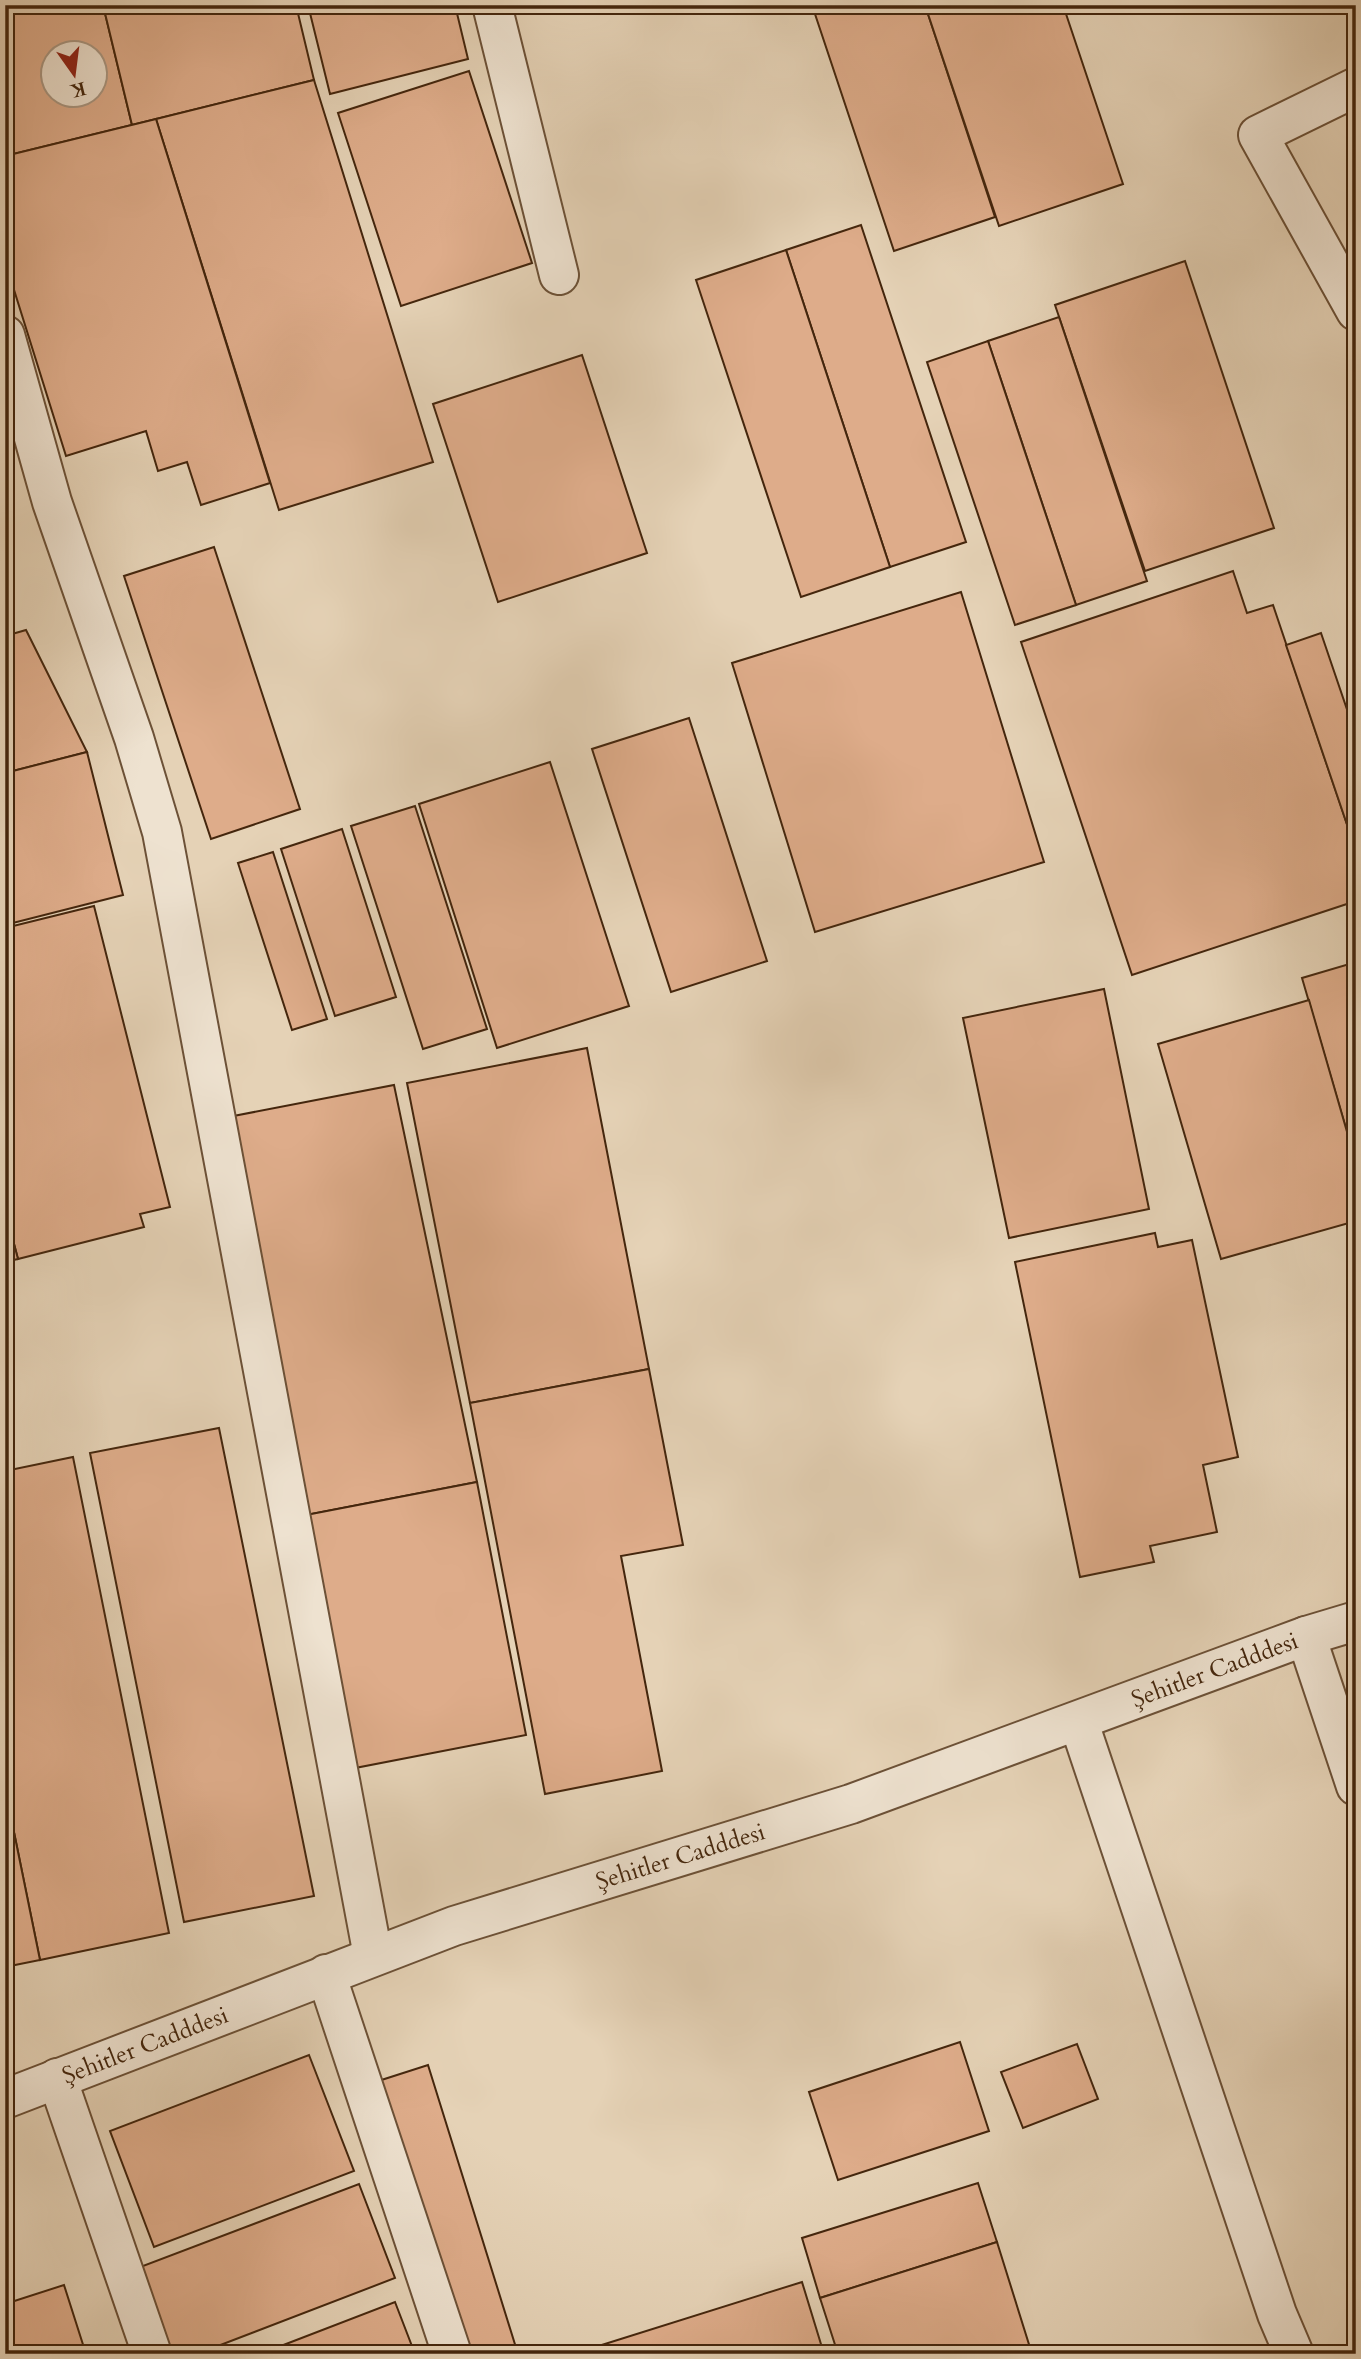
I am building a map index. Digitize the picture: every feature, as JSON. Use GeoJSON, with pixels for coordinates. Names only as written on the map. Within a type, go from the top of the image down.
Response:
{"type":"FeatureCollection","features":[{"type":"Feature","properties":{"kind":"street"},"geometry":{"type":"LineString","coordinates":[[492,5],[559,275]]}},
{"type":"Feature","properties":{"kind":"street"},"geometry":{"type":"LineString","coordinates":[[1356,87],[1258,135],[1356,311]]}},
{"type":"Feature","properties":{"kind":"street"},"geometry":{"type":"LineString","coordinates":[[5,335],[52,502],[134,738],[162,832],[373,1956]]}},
{"type":"Feature","properties":{"kind":"street","name":"Şehitler Cadddesi"},"geometry":{"type":"LineString","coordinates":[[5,2099],[454,1926],[851,1804],[1079,1723],[1306,1636],[1356,1621]]}},
{"type":"Feature","properties":{"kind":"street"},"geometry":{"type":"LineString","coordinates":[[1306,1636],[1356,1786]]}},
{"type":"Feature","properties":{"kind":"street"},"geometry":{"type":"LineString","coordinates":[[1079,1723],[1277,2314],[1294,2354]]}},
{"type":"Feature","properties":{"kind":"street"},"geometry":{"type":"LineString","coordinates":[[326,1975],[452,2354]]}},
{"type":"Feature","properties":{"kind":"street"},"geometry":{"type":"LineString","coordinates":[[57,2078],[152,2354]]}},
{"type":"Feature","properties":{"kind":"building"},"geometry":{"type":"Polygon","coordinates":[[[5,5],[103,5],[132,125],[5,156],[5,5]]]}},
{"type":"Feature","properties":{"kind":"building"},"geometry":{"type":"Polygon","coordinates":[[[103,5],[296,5],[314,80],[132,125],[103,5]]]}},
{"type":"Feature","properties":{"kind":"building"},"geometry":{"type":"Polygon","coordinates":[[[308,5],[455,5],[468,59],[330,94],[308,5]]]}},
{"type":"Feature","properties":{"kind":"building"},"geometry":{"type":"Polygon","coordinates":[[[812,5],[925,5],[995,217],[894,251],[812,5]]]}},
{"type":"Feature","properties":{"kind":"building"},"geometry":{"type":"Polygon","coordinates":[[[925,5],[1063,5],[1123,184],[999,226],[925,5]]]}},
{"type":"Feature","properties":{"kind":"building"},"geometry":{"type":"Polygon","coordinates":[[[469,71],[532,263],[401,306],[338,113],[469,71]]]}},
{"type":"Feature","properties":{"kind":"building"},"geometry":{"type":"Polygon","coordinates":[[[314,80],[433,462],[279,510],[156,119],[314,80]]]}},
{"type":"Feature","properties":{"kind":"building"},"geometry":{"type":"Polygon","coordinates":[[[156,119],[270,483],[201,505],[187,462],[158,471],[146,431],[66,456],[5,261],[5,156],[156,119]]]}},
{"type":"Feature","properties":{"kind":"building"},"geometry":{"type":"Polygon","coordinates":[[[861,225],[966,542],[890,567],[786,250],[861,225]]]}},
{"type":"Feature","properties":{"kind":"building"},"geometry":{"type":"Polygon","coordinates":[[[786,250],[890,567],[801,597],[696,280],[786,250]]]}},
{"type":"Feature","properties":{"kind":"building"},"geometry":{"type":"Polygon","coordinates":[[[1185,261],[1274,528],[1145,571],[1055,305],[1185,261]]]}},
{"type":"Feature","properties":{"kind":"building"},"geometry":{"type":"Polygon","coordinates":[[[1059,317],[1147,581],[1076,605],[988,341],[1059,317]]]}},
{"type":"Feature","properties":{"kind":"building"},"geometry":{"type":"Polygon","coordinates":[[[988,341],[1076,605],[1015,625],[927,362],[988,341]]]}},
{"type":"Feature","properties":{"kind":"building"},"geometry":{"type":"Polygon","coordinates":[[[582,355],[647,553],[498,602],[433,404],[582,355]]]}},
{"type":"Feature","properties":{"kind":"building"},"geometry":{"type":"Polygon","coordinates":[[[214,547],[300,809],[211,839],[124,576],[214,547]]]}},
{"type":"Feature","properties":{"kind":"building"},"geometry":{"type":"Polygon","coordinates":[[[5,549],[12,573],[5,575],[5,549]]]}},
{"type":"Feature","properties":{"kind":"building"},"geometry":{"type":"Polygon","coordinates":[[[1233,571],[1247,613],[1273,605],[1356,851],[1356,901],[1132,975],[1021,642],[1233,571]]]}},
{"type":"Feature","properties":{"kind":"building"},"geometry":{"type":"Polygon","coordinates":[[[961,592],[1044,862],[815,932],[732,663],[961,592]]]}},
{"type":"Feature","properties":{"kind":"building"},"geometry":{"type":"Polygon","coordinates":[[[26,630],[87,752],[5,773],[5,636],[26,630]]]}},
{"type":"Feature","properties":{"kind":"building"},"geometry":{"type":"Polygon","coordinates":[[[1321,633],[1356,736],[1356,851],[1286,645],[1321,633]]]}},
{"type":"Feature","properties":{"kind":"building"},"geometry":{"type":"Polygon","coordinates":[[[689,718],[767,961],[671,992],[592,749],[689,718]]]}},
{"type":"Feature","properties":{"kind":"building"},"geometry":{"type":"Polygon","coordinates":[[[87,752],[123,895],[5,925],[5,773],[87,752]]]}},
{"type":"Feature","properties":{"kind":"building"},"geometry":{"type":"Polygon","coordinates":[[[550,762],[629,1006],[497,1048],[419,804],[550,762]]]}},
{"type":"Feature","properties":{"kind":"building"},"geometry":{"type":"Polygon","coordinates":[[[415,806],[487,1029],[423,1049],[351,826],[415,806]]]}},
{"type":"Feature","properties":{"kind":"building"},"geometry":{"type":"Polygon","coordinates":[[[342,829],[396,997],[335,1016],[281,849],[342,829]]]}},
{"type":"Feature","properties":{"kind":"building"},"geometry":{"type":"Polygon","coordinates":[[[273,852],[327,1019],[292,1030],[238,863],[273,852]]]}},
{"type":"Feature","properties":{"kind":"building"},"geometry":{"type":"Polygon","coordinates":[[[94,906],[170,1207],[140,1214],[144,1227],[18,1259],[5,1210],[5,928],[94,906]]]}},
{"type":"Feature","properties":{"kind":"building"},"geometry":{"type":"Polygon","coordinates":[[[1356,962],[1356,1163],[1302,978],[1356,962]]]}},
{"type":"Feature","properties":{"kind":"building"},"geometry":{"type":"Polygon","coordinates":[[[1104,989],[1149,1209],[1009,1238],[963,1018],[1104,989]]]}},
{"type":"Feature","properties":{"kind":"building"},"geometry":{"type":"Polygon","coordinates":[[[1309,1000],[1356,1163],[1356,1221],[1221,1259],[1158,1044],[1309,1000]]]}},
{"type":"Feature","properties":{"kind":"building"},"geometry":{"type":"Polygon","coordinates":[[[587,1048],[649,1369],[470,1403],[407,1083],[587,1048]]]}},
{"type":"Feature","properties":{"kind":"building"},"geometry":{"type":"Polygon","coordinates":[[[394,1085],[477,1482],[306,1515],[223,1118],[394,1085]]]}},
{"type":"Feature","properties":{"kind":"building"},"geometry":{"type":"Polygon","coordinates":[[[5,1210],[18,1259],[5,1262],[5,1210]]]}},
{"type":"Feature","properties":{"kind":"building"},"geometry":{"type":"Polygon","coordinates":[[[1155,1233],[1158,1247],[1192,1240],[1238,1457],[1203,1465],[1217,1532],[1150,1546],[1154,1562],[1080,1577],[1015,1262],[1155,1233]]]}},
{"type":"Feature","properties":{"kind":"building"},"geometry":{"type":"Polygon","coordinates":[[[649,1369],[683,1545],[621,1556],[662,1771],[545,1794],[470,1403],[649,1369]]]}},
{"type":"Feature","properties":{"kind":"building"},"geometry":{"type":"Polygon","coordinates":[[[219,1428],[314,1896],[184,1922],[90,1453],[219,1428]]]}},
{"type":"Feature","properties":{"kind":"building"},"geometry":{"type":"Polygon","coordinates":[[[73,1457],[169,1933],[40,1960],[5,1788],[5,1471],[73,1457]]]}},
{"type":"Feature","properties":{"kind":"building"},"geometry":{"type":"Polygon","coordinates":[[[477,1482],[526,1735],[355,1768],[306,1515],[477,1482]]]}},
{"type":"Feature","properties":{"kind":"building"},"geometry":{"type":"Polygon","coordinates":[[[5,1788],[40,1960],[5,1967],[5,1788]]]}},
{"type":"Feature","properties":{"kind":"building"},"geometry":{"type":"Polygon","coordinates":[[[960,2042],[989,2131],[838,2180],[809,2092],[960,2042]]]}},
{"type":"Feature","properties":{"kind":"building"},"geometry":{"type":"Polygon","coordinates":[[[1077,2044],[1098,2099],[1023,2128],[1001,2072],[1077,2044]]]}},
{"type":"Feature","properties":{"kind":"building"},"geometry":{"type":"Polygon","coordinates":[[[309,2055],[354,2171],[154,2247],[110,2131],[309,2055]]]}},
{"type":"Feature","properties":{"kind":"building"},"geometry":{"type":"Polygon","coordinates":[[[428,2065],[518,2354],[453,2354],[369,2084],[428,2065]]]}},
{"type":"Feature","properties":{"kind":"building"},"geometry":{"type":"Polygon","coordinates":[[[978,2183],[997,2242],[820,2298],[802,2238],[978,2183]]]}},
{"type":"Feature","properties":{"kind":"building"},"geometry":{"type":"Polygon","coordinates":[[[359,2184],[395,2278],[197,2354],[159,2354],[127,2272],[359,2184]]]}},
{"type":"Feature","properties":{"kind":"building"},"geometry":{"type":"Polygon","coordinates":[[[997,2242],[1032,2354],[838,2354],[820,2298],[997,2242]]]}},
{"type":"Feature","properties":{"kind":"building"},"geometry":{"type":"Polygon","coordinates":[[[802,2282],[824,2354],[573,2354],[802,2282]]]}},
{"type":"Feature","properties":{"kind":"building"},"geometry":{"type":"Polygon","coordinates":[[[64,2285],[86,2354],[5,2354],[5,2304],[64,2285]]]}},
{"type":"Feature","properties":{"kind":"building"},"geometry":{"type":"Polygon","coordinates":[[[395,2302],[415,2354],[260,2354],[395,2302]]]}}]}
